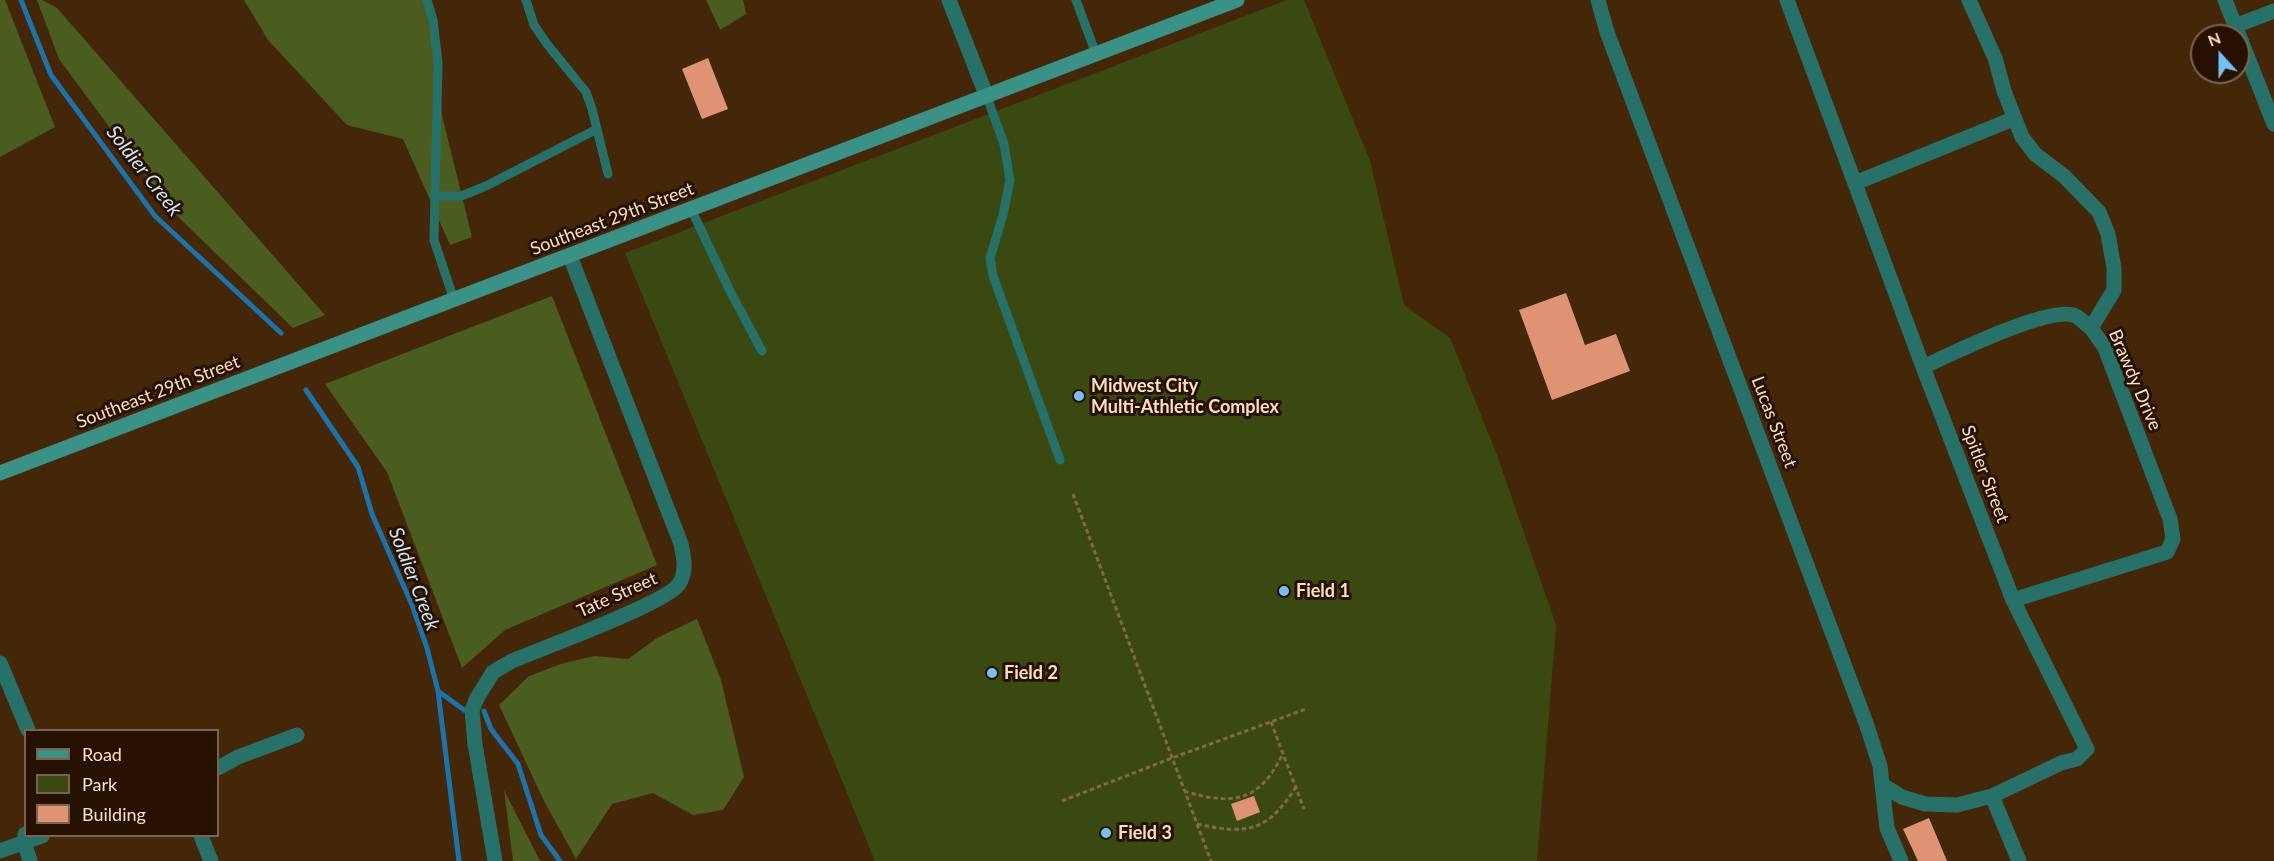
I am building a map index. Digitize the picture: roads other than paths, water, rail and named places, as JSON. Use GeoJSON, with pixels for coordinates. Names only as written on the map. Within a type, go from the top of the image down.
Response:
{"type":"FeatureCollection","features":[{"type":"Feature","properties":{"kind":"main road","name":"Southeast 29th Street"},"geometry":{"type":"LineString","coordinates":[[0,473],[1238,0]]}},
{"type":"Feature","properties":{"kind":"street"},"geometry":{"type":"LineString","coordinates":[[949,0],[987,97]]}},
{"type":"Feature","properties":{"kind":"street","name":"Lucas Street"},"geometry":{"type":"LineString","coordinates":[[1598,0],[1607,32],[1866,723],[1880,766],[1887,828],[1900,861]]}},
{"type":"Feature","properties":{"kind":"street","name":"Spitler Street"},"geometry":{"type":"LineString","coordinates":[[1787,0],[1923,367],[2013,600],[2087,749],[2077,759],[2061,763],[1992,796],[1957,805],[1925,804],[1902,797],[1884,786]]}},
{"type":"Feature","properties":{"kind":"street","name":"Brawdy Drive"},"geometry":{"type":"LineString","coordinates":[[1969,0],[1995,58],[2013,119],[2022,137],[2035,154],[2081,191],[2099,212],[2105,227],[2114,268],[2114,290],[2091,328],[2105,348],[2170,519],[2174,539],[2167,552],[2013,600]]}},
{"type":"Feature","properties":{"kind":"street"},"geometry":{"type":"LineString","coordinates":[[2225,0],[2234,24]]}},
{"type":"Feature","properties":{"kind":"street"},"geometry":{"type":"LineString","coordinates":[[2240,24],[2274,11]]}},
{"type":"Feature","properties":{"kind":"street"},"geometry":{"type":"LineString","coordinates":[[2250,64],[2274,124]]}},
{"type":"Feature","properties":{"kind":"street"},"geometry":{"type":"LineString","coordinates":[[1855,183],[2013,119]]}},
{"type":"Feature","properties":{"kind":"street","name":"Tate Street"},"geometry":{"type":"LineString","coordinates":[[495,861],[475,744],[472,710],[493,672],[512,660],[650,604],[674,590],[685,568],[681,544],[570,256]]}},
{"type":"Feature","properties":{"kind":"street"},"geometry":{"type":"LineString","coordinates":[[1923,367],[2013,327],[2054,315],[2073,315],[2091,328]]}},
{"type":"Feature","properties":{"kind":"street"},"geometry":{"type":"LineString","coordinates":[[0,663],[28,729]]}},
{"type":"Feature","properties":{"kind":"street"},"geometry":{"type":"LineString","coordinates":[[219,767],[238,757],[297,735]]}},
{"type":"Feature","properties":{"kind":"street"},"geometry":{"type":"LineString","coordinates":[[1992,796],[2019,861]]}},
{"type":"Feature","properties":{"kind":"street"},"geometry":{"type":"LineString","coordinates":[[0,851],[25,837],[30,861]]}},
{"type":"Feature","properties":{"kind":"street"},"geometry":{"type":"LineString","coordinates":[[201,837],[211,861]]}},
{"type":"Feature","properties":{"kind":"lane"},"geometry":{"type":"LineString","coordinates":[[427,0],[433,20],[438,63],[434,240],[454,300]]}},
{"type":"Feature","properties":{"kind":"lane"},"geometry":{"type":"LineString","coordinates":[[526,0],[534,25],[554,54],[586,92],[608,174]]}},
{"type":"Feature","properties":{"kind":"lane"},"geometry":{"type":"LineString","coordinates":[[1076,0],[1096,54]]}},
{"type":"Feature","properties":{"kind":"lane"},"geometry":{"type":"LineString","coordinates":[[987,97],[1004,144],[1010,180],[1003,215],[990,258],[993,276],[1060,460]]}},
{"type":"Feature","properties":{"kind":"lane"},"geometry":{"type":"LineString","coordinates":[[434,196],[461,196],[597,129]]}},
{"type":"Feature","properties":{"kind":"lane"},"geometry":{"type":"LineString","coordinates":[[691,209],[762,351]]}},
{"type":"Feature","properties":{"kind":"waterway","name":"Soldier Creek"},"geometry":{"type":"LineString","coordinates":[[21,0],[51,75],[155,216],[281,333]]}},
{"type":"Feature","properties":{"kind":"waterway","name":"Soldier Creek"},"geometry":{"type":"LineString","coordinates":[[306,390],[358,467],[372,514],[412,605],[427,648],[438,691],[459,861]]}},
{"type":"Feature","properties":{"kind":"waterway","name":"Soldier Creek"},"geometry":{"type":"LineString","coordinates":[[438,691],[464,710]]}},
{"type":"Feature","properties":{"kind":"waterway","name":"Soldier Creek"},"geometry":{"type":"LineString","coordinates":[[484,711],[491,729],[518,764],[541,835],[560,861]]}},
{"type":"Feature","properties":{"kind":"place","name":"Midwest City Multi-Athletic Complex"},"geometry":{"type":"Point","coordinates":[1079,396]}},
{"type":"Feature","properties":{"kind":"place","name":"Field 1"},"geometry":{"type":"Point","coordinates":[1284,591]}},
{"type":"Feature","properties":{"kind":"place","name":"Field 2"},"geometry":{"type":"Point","coordinates":[992,673]}},
{"type":"Feature","properties":{"kind":"place","name":"Field 3"},"geometry":{"type":"Point","coordinates":[1106,833]}}]}
